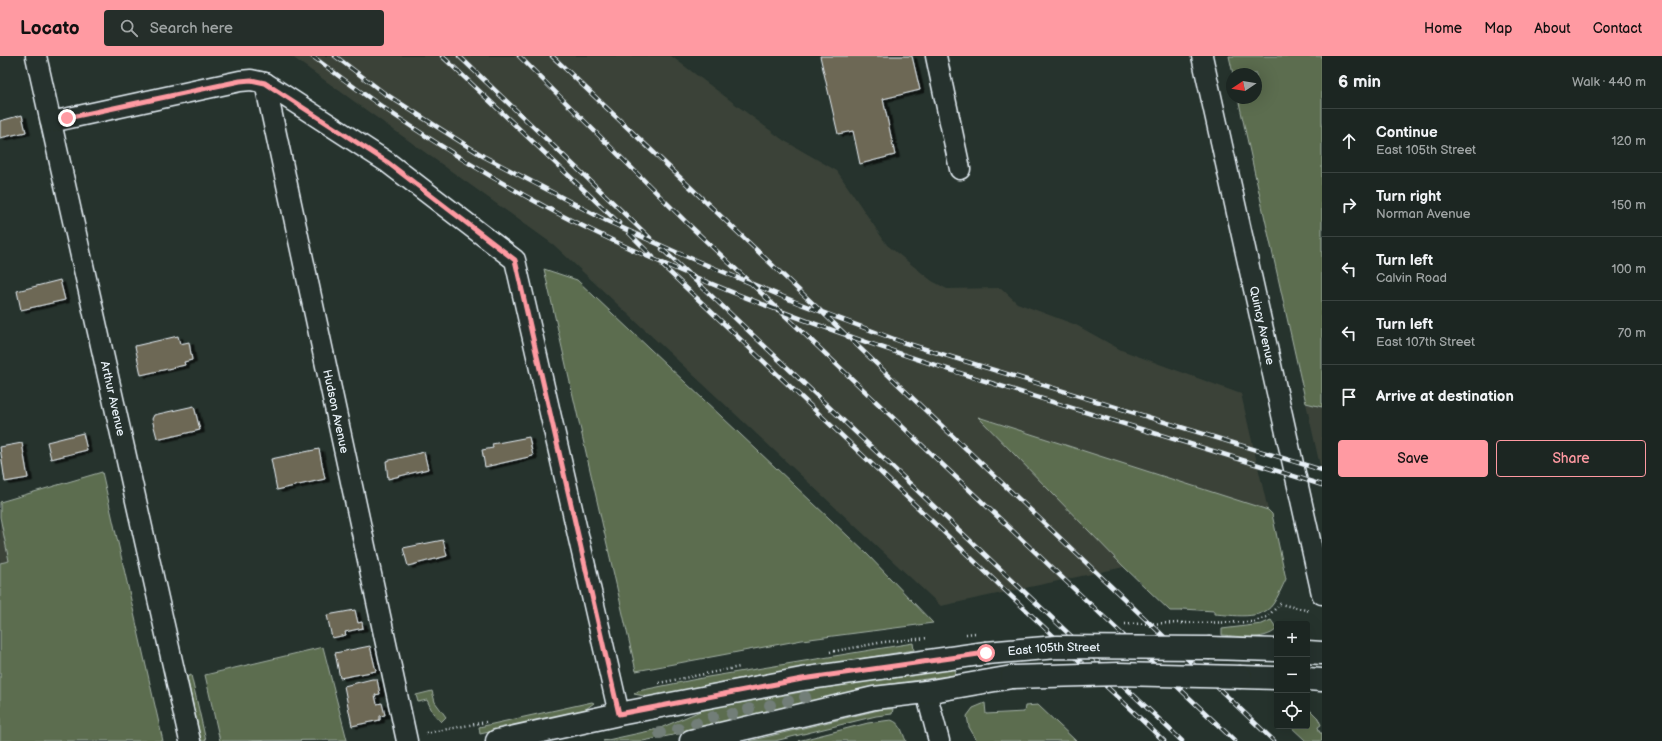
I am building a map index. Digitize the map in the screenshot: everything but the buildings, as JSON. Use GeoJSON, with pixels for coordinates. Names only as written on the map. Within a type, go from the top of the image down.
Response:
{"type":"FeatureCollection","features":[{"type":"Feature","properties":{"kind":"main road","name":"East 105th Street"},"geometry":{"type":"LineString","coordinates":[[497,741],[619,714],[802,679],[986,653],[1057,647],[1274,650]]}},
{"type":"Feature","properties":{"kind":"main road"},"geometry":{"type":"LineString","coordinates":[[1310,652],[1322,653]]}},
{"type":"Feature","properties":{"kind":"main road"},"geometry":{"type":"LineString","coordinates":[[691,741],[874,698],[926,692],[1012,677],[1119,674],[1274,678]]}},
{"type":"Feature","properties":{"kind":"main road"},"geometry":{"type":"LineString","coordinates":[[1310,679],[1322,680]]}},
{"type":"Feature","properties":{"kind":"street","name":"Arthur Avenue"},"geometry":{"type":"LineString","coordinates":[[36,56],[190,741]]}},
{"type":"Feature","properties":{"kind":"street"},"geometry":{"type":"LineString","coordinates":[[936,56],[960,169]]}},
{"type":"Feature","properties":{"kind":"street","name":"Quincy Avenue"},"geometry":{"type":"LineString","coordinates":[[1202,56],[1322,594]]}},
{"type":"Feature","properties":{"kind":"street"},"geometry":{"type":"LineString","coordinates":[[51,122],[240,81],[251,80],[265,83],[387,162],[515,260],[619,714]]}},
{"type":"Feature","properties":{"kind":"street","name":"Hudson Avenue"},"geometry":{"type":"LineString","coordinates":[[265,83],[407,741]]}},
{"type":"Feature","properties":{"kind":"street"},"geometry":{"type":"LineString","coordinates":[[926,692],[939,741]]}},
{"type":"Feature","properties":{"kind":"path"},"geometry":{"type":"LineString","coordinates":[[1182,623],[1252,622],[1267,617],[1280,604],[1295,608]]}},
{"type":"Feature","properties":{"kind":"shaded area"},"geometry":{"type":"Polygon","coordinates":[[[291,56],[671,56],[783,140],[837,171],[887,245],[932,281],[947,289],[1001,288],[1017,303],[1076,325],[1121,350],[1241,394],[1268,510],[979,417],[1124,567],[941,606],[554,245],[291,56]]]}},
{"type":"Feature","properties":{"kind":"shaded area"},"geometry":{"type":"Polygon","coordinates":[[[1306,403],[1322,407],[1322,475],[1306,403]]]}},
{"type":"Feature","properties":{"kind":"shaded area"},"geometry":{"type":"Polygon","coordinates":[[[0,519],[9,561],[0,563],[0,519]]]}},
{"type":"Feature","properties":{"kind":"green space"},"geometry":{"type":"Polygon","coordinates":[[[1229,56],[1322,56],[1322,407],[1306,403],[1239,104],[1262,104],[1262,68],[1232,68],[1229,56]]]}},
{"type":"Feature","properties":{"kind":"green space"},"geometry":{"type":"Polygon","coordinates":[[[544,269],[577,280],[867,554],[933,623],[802,640],[636,671],[544,269]]]}},
{"type":"Feature","properties":{"kind":"green space"},"geometry":{"type":"Polygon","coordinates":[[[978,417],[1268,510],[1272,514],[1286,579],[1275,601],[1262,613],[1246,616],[1214,614],[1214,611],[1183,609],[1182,611],[1170,611],[1124,567],[978,417]]]}},
{"type":"Feature","properties":{"kind":"green space"},"geometry":{"type":"Polygon","coordinates":[[[102,472],[163,741],[0,741],[0,563],[9,561],[0,517],[0,502],[102,472]]]}},
{"type":"Feature","properties":{"kind":"green space"},"geometry":{"type":"Polygon","coordinates":[[[1271,620],[1274,624],[1274,631],[1265,636],[1258,637],[1222,635],[1222,629],[1262,624],[1271,620]]]}},
{"type":"Feature","properties":{"kind":"green space"},"geometry":{"type":"Polygon","coordinates":[[[913,643],[914,650],[748,677],[649,697],[634,694],[638,691],[702,678],[913,643]]]}},
{"type":"Feature","properties":{"kind":"green space"},"geometry":{"type":"Polygon","coordinates":[[[323,647],[347,740],[220,741],[205,675],[323,647]]]}},
{"type":"Feature","properties":{"kind":"green space"},"geometry":{"type":"Polygon","coordinates":[[[952,668],[956,671],[954,675],[870,687],[713,727],[643,741],[603,741],[658,729],[705,709],[875,679],[952,668]]]}},
{"type":"Feature","properties":{"kind":"green space"},"geometry":{"type":"Polygon","coordinates":[[[191,675],[206,741],[201,741],[187,677],[191,675]]]}},
{"type":"Feature","properties":{"kind":"green space"},"geometry":{"type":"Polygon","coordinates":[[[432,691],[435,702],[446,717],[441,722],[433,713],[427,700],[418,702],[416,695],[432,691]]]}},
{"type":"Feature","properties":{"kind":"green space"},"geometry":{"type":"Polygon","coordinates":[[[592,702],[594,703],[582,712],[480,734],[479,727],[592,702]]]}},
{"type":"Feature","properties":{"kind":"green space"},"geometry":{"type":"Polygon","coordinates":[[[985,703],[986,714],[1024,712],[1025,706],[1038,705],[1076,741],[977,741],[969,727],[967,716],[973,708],[985,703]]]}},
{"type":"Feature","properties":{"kind":"green space"},"geometry":{"type":"Polygon","coordinates":[[[883,709],[893,709],[892,714],[876,716],[775,741],[749,741],[883,709]]]}},
{"type":"Feature","properties":{"kind":"green space"},"geometry":{"type":"Polygon","coordinates":[[[1310,710],[1318,718],[1321,725],[1318,727],[1320,733],[1322,733],[1322,741],[1306,741],[1293,729],[1310,729],[1310,710]]]}},
{"type":"Feature","properties":{"kind":"green space"},"geometry":{"type":"Polygon","coordinates":[[[891,720],[897,723],[906,741],[798,741],[868,723],[891,720]]]}},
{"type":"Feature","properties":{"kind":"railway"},"geometry":{"type":"LineString","coordinates":[[312,56],[380,106],[487,174],[599,234],[686,273],[775,309],[865,342],[1047,401],[1322,485]]}},
{"type":"Feature","properties":{"kind":"railway"},"geometry":{"type":"LineString","coordinates":[[335,56],[384,93],[483,156],[607,221],[678,253],[798,303],[902,342],[1322,470]]}},
{"type":"Feature","properties":{"kind":"railway"},"geometry":{"type":"LineString","coordinates":[[442,56],[619,223]]}},
{"type":"Feature","properties":{"kind":"railway"},"geometry":{"type":"LineString","coordinates":[[459,56],[650,238]]}},
{"type":"Feature","properties":{"kind":"railway"},"geometry":{"type":"LineString","coordinates":[[519,56],[687,223],[1235,741]]}},
{"type":"Feature","properties":{"kind":"railway"},"geometry":{"type":"LineString","coordinates":[[552,56],[1274,741]]}},
{"type":"Feature","properties":{"kind":"railway"},"geometry":{"type":"LineString","coordinates":[[629,233],[653,257]]}},
{"type":"Feature","properties":{"kind":"railway"},"geometry":{"type":"LineString","coordinates":[[662,249],[1182,741]]}},
{"type":"Feature","properties":{"kind":"railway"},"geometry":{"type":"LineString","coordinates":[[663,266],[1164,741]]}},
{"type":"Feature","properties":{"kind":"route"},"geometry":{"type":"LineString","coordinates":[[67,118],[240,81],[251,80],[265,83],[387,162],[515,260],[619,714],[802,679],[986,653]]}}]}
